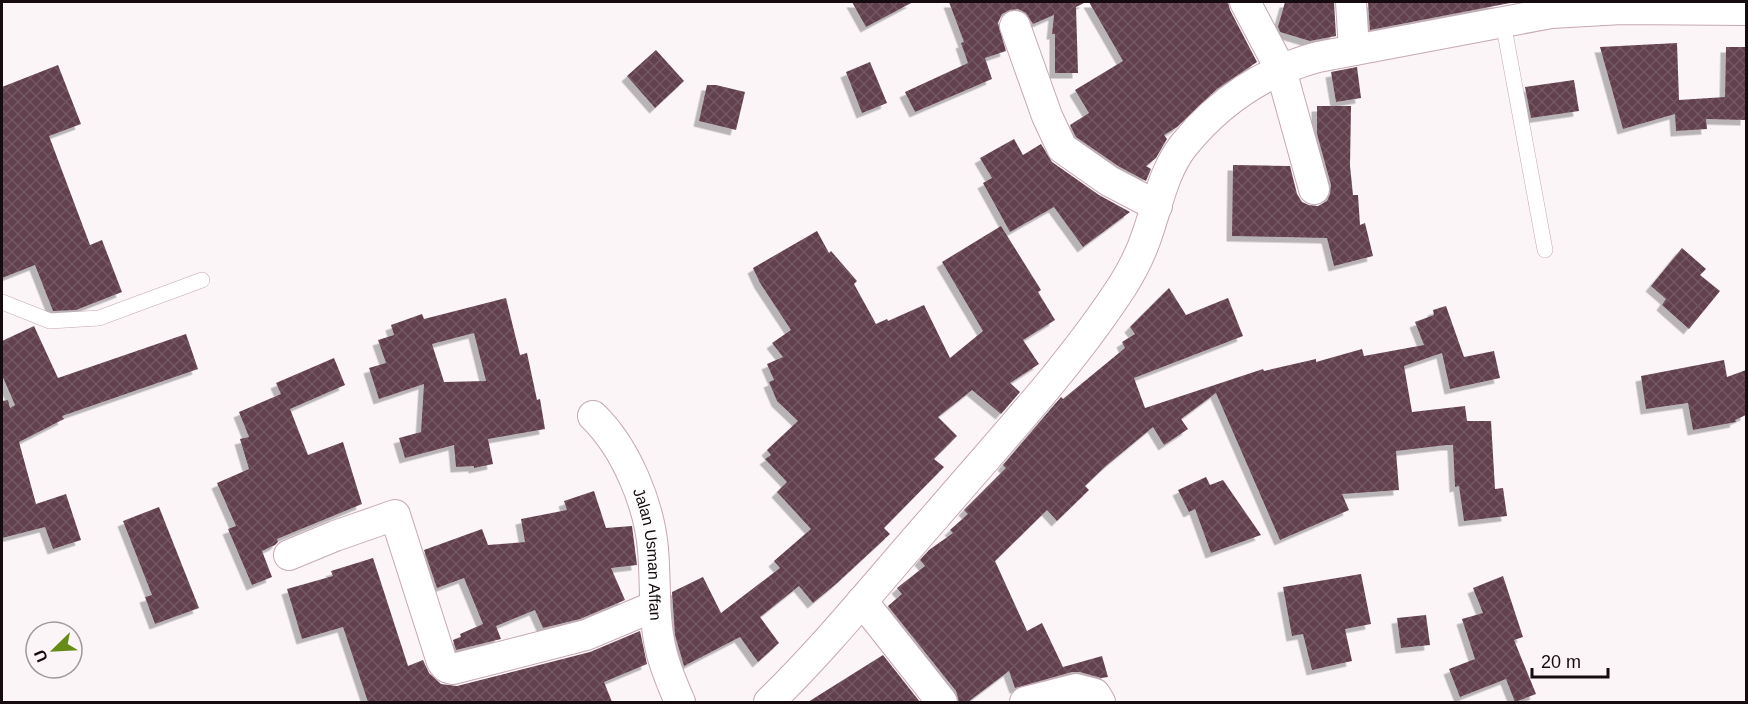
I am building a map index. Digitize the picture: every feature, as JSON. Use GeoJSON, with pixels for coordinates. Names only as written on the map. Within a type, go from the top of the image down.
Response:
{"type":"FeatureCollection","features":[{"type":"Feature","properties":{"kind":"street"},"geometry":{"type":"LineString","coordinates":[[1245,2],[1281,70],[1314,189]]}},
{"type":"Feature","properties":{"kind":"street"},"geometry":{"type":"LineString","coordinates":[[1351,2],[1354,50]]}},
{"type":"Feature","properties":{"kind":"street"},"geometry":{"type":"LineString","coordinates":[[769,702],[862,601],[1016,423],[1092,330],[1124,284],[1136,262],[1161,189],[1176,159],[1194,134],[1232,98],[1256,82],[1293,64],[1503,12],[1746,10]]}},
{"type":"Feature","properties":{"kind":"street"},"geometry":{"type":"LineString","coordinates":[[1014,26],[1047,116],[1062,148],[1109,181],[1157,206]]}},
{"type":"Feature","properties":{"kind":"street","name":"Jalan Usman Affan"},"geometry":{"type":"LineString","coordinates":[[593,416],[615,442],[647,512],[653,550],[655,606],[661,651],[680,702]]}},
{"type":"Feature","properties":{"kind":"street"},"geometry":{"type":"LineString","coordinates":[[289,555],[334,536],[395,515],[442,662],[446,667],[453,669],[586,635],[655,606]]}},
{"type":"Feature","properties":{"kind":"street"},"geometry":{"type":"LineString","coordinates":[[862,601],[942,702]]}},
{"type":"Feature","properties":{"kind":"street"},"geometry":{"type":"LineString","coordinates":[[1025,702],[1076,689],[1095,694],[1100,702]]}},
{"type":"Feature","properties":{"kind":"lane"},"geometry":{"type":"LineString","coordinates":[[1503,12],[1545,250]]}},
{"type":"Feature","properties":{"kind":"lane"},"geometry":{"type":"LineString","coordinates":[[2,302],[50,321],[99,318],[202,280]]}},
{"type":"Feature","properties":{"kind":"building"},"geometry":{"type":"Polygon","coordinates":[[[852,2],[913,2],[866,27],[852,2]]]}},
{"type":"Feature","properties":{"kind":"building"},"geometry":{"type":"Polygon","coordinates":[[[949,2],[1086,2],[1076,7],[1078,73],[1055,73],[1055,34],[1052,34],[1054,15],[1033,24],[1026,13],[1018,9],[1010,10],[1002,14],[998,23],[1006,51],[985,58],[992,79],[915,112],[905,92],[968,63],[961,43],[964,42],[949,2]]]}},
{"type":"Feature","properties":{"kind":"building"},"geometry":{"type":"Polygon","coordinates":[[[1089,2],[1228,2],[1257,62],[1217,89],[1177,127],[1164,135],[1167,139],[1156,158],[1146,166],[1151,169],[1146,181],[1118,166],[1076,137],[1070,125],[1089,113],[1075,90],[1123,61],[1089,2]]]}},
{"type":"Feature","properties":{"kind":"building"},"geometry":{"type":"Polygon","coordinates":[[[1285,2],[1334,2],[1336,36],[1310,41],[1280,32],[1278,27],[1285,2]]]}},
{"type":"Feature","properties":{"kind":"building"},"geometry":{"type":"Polygon","coordinates":[[[1368,2],[1510,2],[1510,3],[1370,30],[1368,2]]]}},
{"type":"Feature","properties":{"kind":"building"},"geometry":{"type":"Polygon","coordinates":[[[1677,43],[1679,100],[1725,97],[1726,47],[1746,47],[1746,120],[1706,119],[1707,129],[1676,131],[1675,114],[1623,129],[1600,47],[1677,43]]]}},
{"type":"Feature","properties":{"kind":"building"},"geometry":{"type":"Polygon","coordinates":[[[656,50],[684,81],[655,108],[627,76],[656,50]]]}},
{"type":"Feature","properties":{"kind":"building"},"geometry":{"type":"Polygon","coordinates":[[[870,62],[887,103],[862,113],[846,72],[870,62]]]}},
{"type":"Feature","properties":{"kind":"building"},"geometry":{"type":"Polygon","coordinates":[[[58,65],[81,124],[49,136],[90,245],[102,240],[122,292],[76,310],[53,311],[35,265],[2,278],[2,87],[58,65]]]}},
{"type":"Feature","properties":{"kind":"building"},"geometry":{"type":"Polygon","coordinates":[[[1357,67],[1361,98],[1336,102],[1331,72],[1357,67]]]}},
{"type":"Feature","properties":{"kind":"building"},"geometry":{"type":"Polygon","coordinates":[[[1574,80],[1579,111],[1531,118],[1525,87],[1574,80]]]}},
{"type":"Feature","properties":{"kind":"building"},"geometry":{"type":"Polygon","coordinates":[[[707,85],[745,92],[736,130],[699,121],[707,85]]]}},
{"type":"Feature","properties":{"kind":"building"},"geometry":{"type":"Polygon","coordinates":[[[1317,106],[1351,106],[1350,166],[1353,195],[1358,195],[1360,225],[1365,223],[1373,256],[1334,266],[1327,238],[1232,236],[1233,165],[1290,166],[1297,194],[1302,202],[1318,206],[1327,201],[1331,185],[1317,134],[1317,106]]]}},
{"type":"Feature","properties":{"kind":"building"},"geometry":{"type":"Polygon","coordinates":[[[1014,139],[1023,155],[1041,144],[1052,162],[1099,195],[1130,212],[1083,247],[1054,207],[1010,232],[983,183],[992,178],[980,158],[1014,139]]]}},
{"type":"Feature","properties":{"kind":"building"},"geometry":{"type":"Polygon","coordinates":[[[1001,226],[1041,290],[1038,292],[1055,320],[1023,340],[1039,364],[1010,383],[1020,392],[1001,414],[972,390],[938,417],[957,436],[934,459],[944,467],[884,528],[890,534],[813,603],[799,586],[760,617],[779,643],[758,662],[740,637],[684,666],[675,635],[672,592],[703,577],[721,613],[780,568],[774,561],[811,529],[777,492],[787,482],[765,459],[771,455],[767,450],[798,421],[777,401],[769,382],[774,380],[767,364],[783,357],[772,343],[791,330],[760,283],[753,268],[817,231],[829,253],[831,251],[857,281],[854,284],[876,324],[924,305],[950,358],[983,331],[942,262],[1001,226]]]}},
{"type":"Feature","properties":{"kind":"building"},"geometry":{"type":"Polygon","coordinates":[[[1682,248],[1706,269],[1700,275],[1720,291],[1689,329],[1662,305],[1666,299],[1651,286],[1682,248]]]}},
{"type":"Feature","properties":{"kind":"building"},"geometry":{"type":"Polygon","coordinates":[[[1169,288],[1186,315],[1228,298],[1243,336],[1134,378],[1145,408],[1263,369],[1264,371],[1316,359],[1316,362],[1362,349],[1364,356],[1424,345],[1415,322],[1434,315],[1433,310],[1446,306],[1464,357],[1494,351],[1500,378],[1450,389],[1442,353],[1404,366],[1412,412],[1465,406],[1467,421],[1491,421],[1495,489],[1503,488],[1507,516],[1464,521],[1459,486],[1455,487],[1453,445],[1447,445],[1396,451],[1399,490],[1342,494],[1349,510],[1280,540],[1216,393],[1181,419],[1188,429],[1164,445],[1153,427],[1085,486],[1089,490],[1057,521],[1047,510],[995,561],[1027,631],[1042,623],[1063,667],[1102,656],[1108,677],[1101,678],[1072,672],[1015,688],[1009,671],[968,702],[959,702],[956,691],[888,606],[902,594],[897,588],[925,566],[920,560],[929,550],[953,533],[950,530],[968,514],[964,510],[1006,468],[1003,465],[1061,397],[1063,399],[1125,348],[1122,342],[1135,334],[1130,327],[1169,288]]]}},
{"type":"Feature","properties":{"kind":"building"},"geometry":{"type":"Polygon","coordinates":[[[506,298],[520,355],[527,353],[537,400],[540,399],[545,429],[488,439],[493,464],[474,468],[474,466],[456,467],[454,445],[405,458],[399,438],[421,432],[424,384],[379,399],[369,368],[386,363],[378,340],[394,335],[391,325],[422,314],[424,319],[506,298]],[[474,333],[432,344],[444,382],[486,381],[474,333]]]}},
{"type":"Feature","properties":{"kind":"building"},"geometry":{"type":"Polygon","coordinates":[[[34,326],[58,378],[186,334],[198,369],[62,416],[64,419],[19,442],[36,504],[66,494],[81,540],[53,549],[45,527],[2,538],[2,401],[8,400],[10,408],[15,405],[2,375],[2,341],[34,326]]]}},
{"type":"Feature","properties":{"kind":"building"},"geometry":{"type":"Polygon","coordinates":[[[334,358],[345,385],[290,409],[308,455],[343,442],[362,504],[277,539],[278,542],[275,545],[262,551],[272,577],[252,585],[228,529],[236,526],[217,483],[249,469],[240,439],[249,437],[239,412],[281,394],[276,383],[334,358]]]}},
{"type":"Feature","properties":{"kind":"building"},"geometry":{"type":"Polygon","coordinates":[[[1724,360],[1727,377],[1746,370],[1746,415],[1735,420],[1736,422],[1693,430],[1688,403],[1646,409],[1641,376],[1724,360]]]}},
{"type":"Feature","properties":{"kind":"building"},"geometry":{"type":"Polygon","coordinates":[[[1206,477],[1210,485],[1223,480],[1261,535],[1211,553],[1195,509],[1189,512],[1178,490],[1206,477]]]}},
{"type":"Feature","properties":{"kind":"building"},"geometry":{"type":"Polygon","coordinates":[[[594,491],[606,528],[632,526],[637,565],[611,568],[625,600],[580,619],[543,628],[535,610],[496,626],[501,639],[456,650],[453,640],[461,637],[460,634],[483,624],[464,578],[437,588],[424,550],[482,529],[488,545],[525,542],[521,519],[567,510],[564,501],[594,491]]]}},
{"type":"Feature","properties":{"kind":"building"},"geometry":{"type":"Polygon","coordinates":[[[159,507],[199,608],[155,624],[145,597],[152,595],[123,521],[159,507]]]}},
{"type":"Feature","properties":{"kind":"building"},"geometry":{"type":"Polygon","coordinates":[[[373,558],[408,666],[423,660],[429,673],[441,684],[457,686],[590,652],[640,631],[647,664],[604,682],[612,702],[368,702],[343,627],[302,639],[287,589],[333,576],[331,571],[373,558]]]}},
{"type":"Feature","properties":{"kind":"building"},"geometry":{"type":"Polygon","coordinates":[[[1361,574],[1371,624],[1345,629],[1352,661],[1312,670],[1303,634],[1292,636],[1283,587],[1361,574]]]}},
{"type":"Feature","properties":{"kind":"building"},"geometry":{"type":"Polygon","coordinates":[[[1503,576],[1523,637],[1514,640],[1536,694],[1515,702],[1506,679],[1460,697],[1449,669],[1475,659],[1462,619],[1483,613],[1473,588],[1503,576]]]}},
{"type":"Feature","properties":{"kind":"building"},"geometry":{"type":"Polygon","coordinates":[[[1426,615],[1430,645],[1401,648],[1397,618],[1426,615]]]}},
{"type":"Feature","properties":{"kind":"building"},"geometry":{"type":"Polygon","coordinates":[[[883,655],[920,702],[808,702],[883,655]]]}}]}
